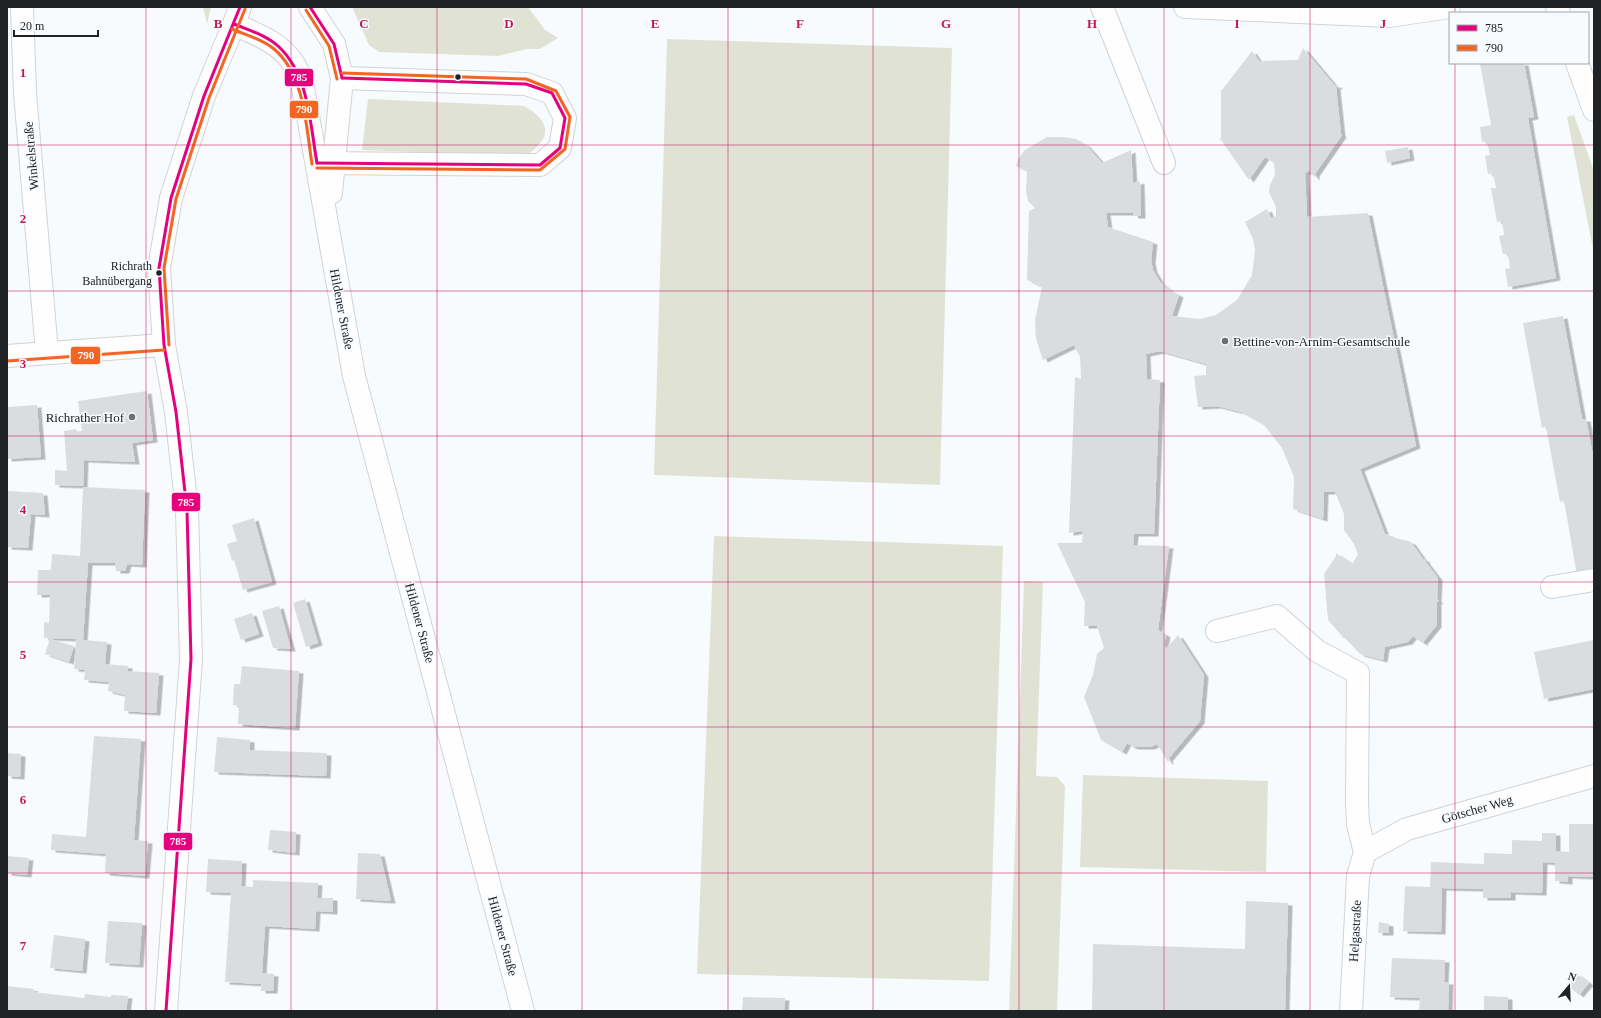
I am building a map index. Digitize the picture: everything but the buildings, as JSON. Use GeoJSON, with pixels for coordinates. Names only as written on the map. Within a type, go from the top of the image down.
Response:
{"type":"FeatureCollection","features":[{"type":"Feature","properties":{"kind":"street","name":"Winkelstraße"},"geometry":{"type":"LineString","coordinates":[[22,7],[25,93],[46,353]]}},
{"type":"Feature","properties":{"kind":"street","name":"Hildener Straße"},"geometry":{"type":"LineString","coordinates":[[310,7],[334,44],[342,78],[325,163],[327,232],[354,376],[522,1011]]}},
{"type":"Feature","properties":{"kind":"street"},"geometry":{"type":"LineString","coordinates":[[1102,7],[1164,163]]}},
{"type":"Feature","properties":{"kind":"street"},"geometry":{"type":"LineString","coordinates":[[1185,7],[1389,16],[1449,7]]}},
{"type":"Feature","properties":{"kind":"street"},"geometry":{"type":"LineString","coordinates":[[166,1011],[191,659],[187,510],[176,412],[164,345],[159,268],[171,198],[204,96],[237,16]]}},
{"type":"Feature","properties":{"kind":"street","name":"Hildener Straße"},"geometry":{"type":"LineString","coordinates":[[237,16],[277,45],[292,61],[302,82],[325,163]]}},
{"type":"Feature","properties":{"kind":"street"},"geometry":{"type":"LineString","coordinates":[[1577,64],[1594,110]]}},
{"type":"Feature","properties":{"kind":"street"},"geometry":{"type":"LineString","coordinates":[[325,163],[540,166],[560,148],[565,118],[552,93],[526,84],[342,78]]}},
{"type":"Feature","properties":{"kind":"street"},"geometry":{"type":"LineString","coordinates":[[7,356],[164,345]]}},
{"type":"Feature","properties":{"kind":"street"},"geometry":{"type":"LineString","coordinates":[[1552,587],[1594,580]]}},
{"type":"Feature","properties":{"kind":"street"},"geometry":{"type":"LineString","coordinates":[[1217,631],[1278,616],[1316,650],[1358,673],[1357,802],[1358,824],[1365,852]]}},
{"type":"Feature","properties":{"kind":"street","name":"Götscher Weg"},"geometry":{"type":"LineString","coordinates":[[1365,852],[1407,829],[1594,776]]}},
{"type":"Feature","properties":{"kind":"street","name":"Helgastraße"},"geometry":{"type":"LineString","coordinates":[[1351,1011],[1358,876],[1365,852]]}},
{"type":"Feature","properties":{"kind":"shaded area"},"geometry":{"type":"Polygon","coordinates":[[[203,7],[211,7],[207,24],[203,7]]]}},
{"type":"Feature","properties":{"kind":"shaded area"},"geometry":{"type":"Polygon","coordinates":[[[352,7],[528,7],[545,30],[558,38],[540,49],[527,49],[498,56],[379,52],[369,45],[352,7]]]}},
{"type":"Feature","properties":{"kind":"shaded area"},"geometry":{"type":"Polygon","coordinates":[[[667,39],[952,48],[940,485],[654,475],[667,39]]]}},
{"type":"Feature","properties":{"kind":"shaded area"},"geometry":{"type":"Polygon","coordinates":[[[368,99],[524,106],[540,118],[544,124],[544,137],[534,150],[525,156],[362,150],[368,99]]]}},
{"type":"Feature","properties":{"kind":"shaded area"},"geometry":{"type":"Polygon","coordinates":[[[1574,115],[1594,171],[1594,254],[1567,117],[1574,115]]]}},
{"type":"Feature","properties":{"kind":"shaded area"},"geometry":{"type":"Polygon","coordinates":[[[714,536],[1003,546],[989,981],[697,974],[714,536]]]}},
{"type":"Feature","properties":{"kind":"shaded area"},"geometry":{"type":"Polygon","coordinates":[[[1024,581],[1043,582],[1036,776],[1057,777],[1065,786],[1057,1011],[1009,1011],[1024,581]]]}},
{"type":"Feature","properties":{"kind":"shaded area"},"geometry":{"type":"Polygon","coordinates":[[[1083,775],[1268,781],[1266,872],[1080,867],[1083,775]]]}},
{"type":"Feature","properties":{"kind":"transit line","name":"785"},"geometry":{"type":"LineString","coordinates":[[166,1011],[191,659],[187,510],[176,412],[164,345],[159,268],[171,198],[204,96],[240,7]]}},
{"type":"Feature","properties":{"kind":"transit line","name":"785"},"geometry":{"type":"LineString","coordinates":[[310,7],[334,44],[342,78]]}},
{"type":"Feature","properties":{"kind":"transit line","name":"790"},"geometry":{"type":"LineString","coordinates":[[169,345],[164,268],[176,199],[209,98],[245,9]]}},
{"type":"Feature","properties":{"kind":"transit line","name":"790"},"geometry":{"type":"LineString","coordinates":[[306,10],[329,46],[337,79]]}},
{"type":"Feature","properties":{"kind":"transit line","name":"785"},"geometry":{"type":"LineString","coordinates":[[234,24],[257,33],[273,42],[288,57],[302,85],[310,116],[317,163]]}},
{"type":"Feature","properties":{"kind":"transit line","name":"790"},"geometry":{"type":"LineString","coordinates":[[232,29],[259,40],[274,49],[284,60],[292,73],[298,87],[306,118],[312,164]]}},
{"type":"Feature","properties":{"kind":"transit line","name":"790"},"geometry":{"type":"LineString","coordinates":[[317,168],[540,170],[565,149],[570,117],[556,91],[526,79],[342,73]]}},
{"type":"Feature","properties":{"kind":"transit line","name":"785"},"geometry":{"type":"LineString","coordinates":[[317,163],[540,165],[560,148],[565,118],[552,93],[526,84],[342,78]]}},
{"type":"Feature","properties":{"kind":"transit line","name":"790"},"geometry":{"type":"LineString","coordinates":[[7,361],[164,350]]}},
{"type":"Feature","properties":{"kind":"place","name":"Richrath Bahnübergang"},"geometry":{"type":"Point","coordinates":[159,273]}},
{"type":"Feature","properties":{"kind":"place","name":"Bettine-von-Arnim-Gesamtschule"},"geometry":{"type":"Point","coordinates":[1225,341]}},
{"type":"Feature","properties":{"kind":"place","name":"Richrather Hof"},"geometry":{"type":"Point","coordinates":[132,417]}}]}
